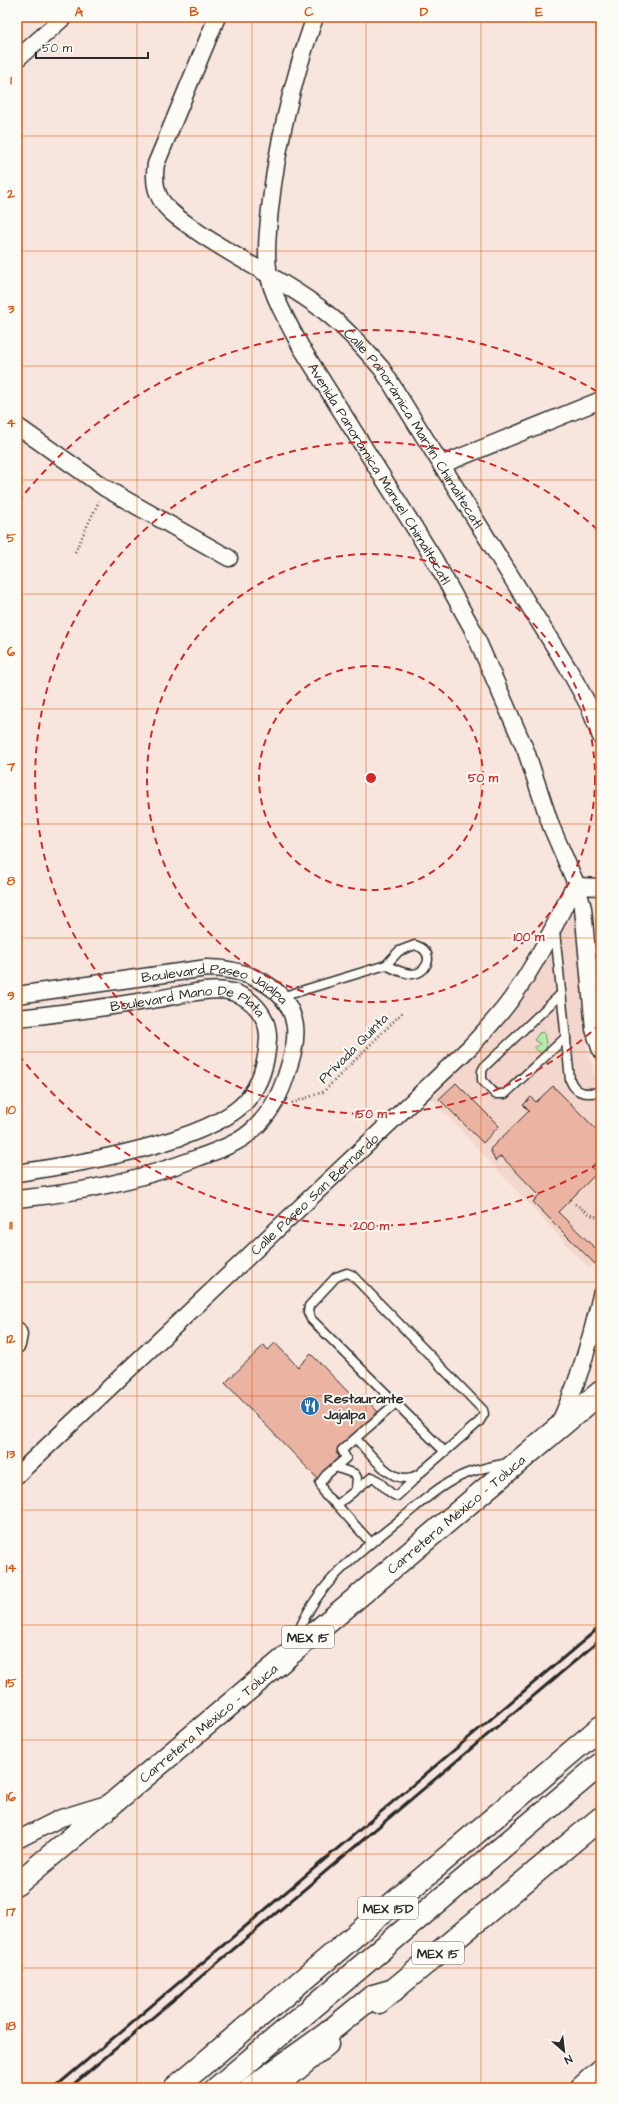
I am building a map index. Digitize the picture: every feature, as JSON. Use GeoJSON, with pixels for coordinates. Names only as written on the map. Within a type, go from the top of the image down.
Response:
{"type":"FeatureCollection","features":[{"type":"Feature","properties":{"kind":"main road","name":"Carretera México - Toluca"},"geometry":{"type":"LineString","coordinates":[[17,1884],[601,1392]]}},
{"type":"Feature","properties":{"kind":"main road","name":"MEX 15D"},"geometry":{"type":"LineString","coordinates":[[175,2088],[601,1727]]}},
{"type":"Feature","properties":{"kind":"main road","name":"MEX 15D"},"geometry":{"type":"LineString","coordinates":[[217,2088],[601,1764]]}},
{"type":"Feature","properties":{"kind":"main road","name":"MEX 15"},"geometry":{"type":"LineString","coordinates":[[274,2088],[601,1818]]}},
{"type":"Feature","properties":{"kind":"main road"},"geometry":{"type":"LineString","coordinates":[[251,2088],[325,2035],[373,1996],[394,1990]]}},
{"type":"Feature","properties":{"kind":"street"},"geometry":{"type":"LineString","coordinates":[[17,59],[64,17]]}},
{"type":"Feature","properties":{"kind":"street","name":"Calle Panorámica Martin Chimaltecatl"},"geometry":{"type":"LineString","coordinates":[[218,17],[156,164],[155,185],[160,199],[176,216],[214,243],[324,311],[364,348],[394,386],[441,465],[569,670],[589,706],[601,737]]}},
{"type":"Feature","properties":{"kind":"street"},"geometry":{"type":"LineString","coordinates":[[268,276],[268,232],[281,135],[304,49],[315,17]]}},
{"type":"Feature","properties":{"kind":"street","name":"Avenida Panorámica Manuel Chimaltecatl"},"geometry":{"type":"LineString","coordinates":[[268,276],[284,315],[301,347],[335,403],[379,469],[434,559],[472,628],[526,751],[551,826],[577,886],[583,908],[594,1029],[601,1052]]}},
{"type":"Feature","properties":{"kind":"street"},"geometry":{"type":"LineString","coordinates":[[441,465],[601,400]]}},
{"type":"Feature","properties":{"kind":"street"},"geometry":{"type":"LineString","coordinates":[[17,426],[105,488],[229,558]]}},
{"type":"Feature","properties":{"kind":"street"},"geometry":{"type":"LineString","coordinates":[[577,886],[601,888]]}},
{"type":"Feature","properties":{"kind":"street","name":"Calle Paseo San Bernardo"},"geometry":{"type":"LineString","coordinates":[[17,1475],[470,1046],[492,1023],[512,998],[571,892],[577,886]]}},
{"type":"Feature","properties":{"kind":"street","name":"Boulevard Paseo Jajalpa"},"geometry":{"type":"LineString","coordinates":[[17,995],[207,968],[224,968],[256,978],[271,987],[281,997],[290,1010],[295,1026],[295,1041],[280,1095],[271,1110],[258,1125],[243,1138],[219,1150],[169,1169],[84,1190],[17,1199]]}},
{"type":"Feature","properties":{"kind":"street","name":"Boulevard Mano De Plata"},"geometry":{"type":"LineString","coordinates":[[17,1018],[38,1017],[212,991],[231,992],[245,998],[256,1006],[264,1018],[268,1033],[263,1069],[258,1084],[246,1101],[231,1115],[214,1124],[160,1144],[98,1158],[17,1173]]}},
{"type":"Feature","properties":{"kind":"street"},"geometry":{"type":"LineString","coordinates":[[36,992],[38,1017]]}},
{"type":"Feature","properties":{"kind":"street"},"geometry":{"type":"LineString","coordinates":[[160,1144],[169,1169]]}},
{"type":"Feature","properties":{"kind":"street"},"geometry":{"type":"LineString","coordinates":[[556,1430],[572,1398],[601,1295]]}},
{"type":"Feature","properties":{"kind":"street"},"geometry":{"type":"LineString","coordinates":[[17,1330],[19,1334],[17,1345]]}},
{"type":"Feature","properties":{"kind":"street"},"geometry":{"type":"LineString","coordinates":[[17,1840],[61,1818],[113,1802]]}},
{"type":"Feature","properties":{"kind":"street"},"geometry":{"type":"LineString","coordinates":[[580,2088],[601,2069]]}},
{"type":"Feature","properties":{"kind":"lane"},"geometry":{"type":"LineString","coordinates":[[554,924],[570,1080],[573,1086],[582,1093],[601,1092]]}},
{"type":"Feature","properties":{"kind":"lane"},"geometry":{"type":"LineString","coordinates":[[281,997],[386,965],[399,951],[415,945],[424,949],[428,958],[428,965],[424,970],[414,974],[400,972],[386,965]]}},
{"type":"Feature","properties":{"kind":"lane"},"geometry":{"type":"LineString","coordinates":[[561,994],[484,1067],[482,1071],[482,1080],[495,1094],[505,1094],[566,1037]]}},
{"type":"Feature","properties":{"kind":"lane"},"geometry":{"type":"LineString","coordinates":[[337,1505],[356,1488],[372,1477],[379,1480],[393,1495],[397,1496],[401,1494],[444,1451],[479,1422],[484,1414],[483,1410],[352,1275],[342,1274],[336,1277],[309,1306],[308,1312],[311,1319],[444,1451]]}},
{"type":"Feature","properties":{"kind":"lane"},"geometry":{"type":"LineString","coordinates":[[371,1543],[337,1505],[322,1492],[320,1483],[322,1479],[346,1458],[342,1450],[396,1403]]}},
{"type":"Feature","properties":{"kind":"lane"},"geometry":{"type":"LineString","coordinates":[[356,1439],[393,1476],[408,1480],[420,1474]]}},
{"type":"Feature","properties":{"kind":"lane"},"geometry":{"type":"LineString","coordinates":[[292,1651],[300,1626],[320,1591],[334,1575],[371,1543],[442,1486],[454,1479],[478,1470],[520,1460]]}},
{"type":"Feature","properties":{"kind":"lane"},"geometry":{"type":"LineString","coordinates":[[335,1467],[354,1474],[357,1478],[356,1488]]}},
{"type":"Feature","properties":{"kind":"path"},"geometry":{"type":"LineString","coordinates":[[75,552],[105,488]]}},
{"type":"Feature","properties":{"kind":"path","name":"Privada Quinta"},"geometry":{"type":"LineString","coordinates":[[271,1110],[324,1092],[403,1012]]}},
{"type":"Feature","properties":{"kind":"path"},"geometry":{"type":"LineString","coordinates":[[574,1204],[594,1216],[601,1217]]}},
{"type":"Feature","properties":{"kind":"shaded area"},"geometry":{"type":"Polygon","coordinates":[[[576,896],[584,977],[587,1048],[601,1101],[601,1258],[589,1269],[429,1096],[492,1037],[523,998],[550,952],[576,896]]]}},
{"type":"Feature","properties":{"kind":"green space"},"geometry":{"type":"Polygon","coordinates":[[[544,1032],[547,1050],[543,1054],[534,1048],[540,1044],[534,1040],[539,1033],[544,1032]]]}},
{"type":"Feature","properties":{"kind":"building"},"geometry":{"type":"Polygon","coordinates":[[[456,1083],[499,1126],[483,1143],[439,1099],[456,1083]]]}},
{"type":"Feature","properties":{"kind":"building"},"geometry":{"type":"Polygon","coordinates":[[[553,1086],[601,1134],[601,1157],[591,1167],[597,1173],[558,1212],[601,1254],[601,1258],[595,1264],[533,1202],[539,1195],[501,1156],[495,1161],[490,1149],[529,1111],[523,1105],[531,1097],[536,1102],[553,1086]]]}},
{"type":"Feature","properties":{"kind":"building","name":"Restaurante Jajalpa"},"geometry":{"type":"Polygon","coordinates":[[[275,1343],[298,1367],[311,1354],[357,1401],[362,1395],[378,1412],[336,1453],[340,1457],[318,1479],[225,1383],[264,1345],[268,1350],[275,1343]]]}},
{"type":"Feature","properties":{"kind":"railway"},"geometry":{"type":"LineString","coordinates":[[54,2088],[601,1626]]}},
{"type":"Feature","properties":{"kind":"railway"},"geometry":{"type":"LineString","coordinates":[[69,2088],[601,1639]]}},
{"type":"Feature","properties":{"kind":"place","name":"Restaurante Jajalpa"},"geometry":{"type":"Point","coordinates":[310,1406]}}]}
